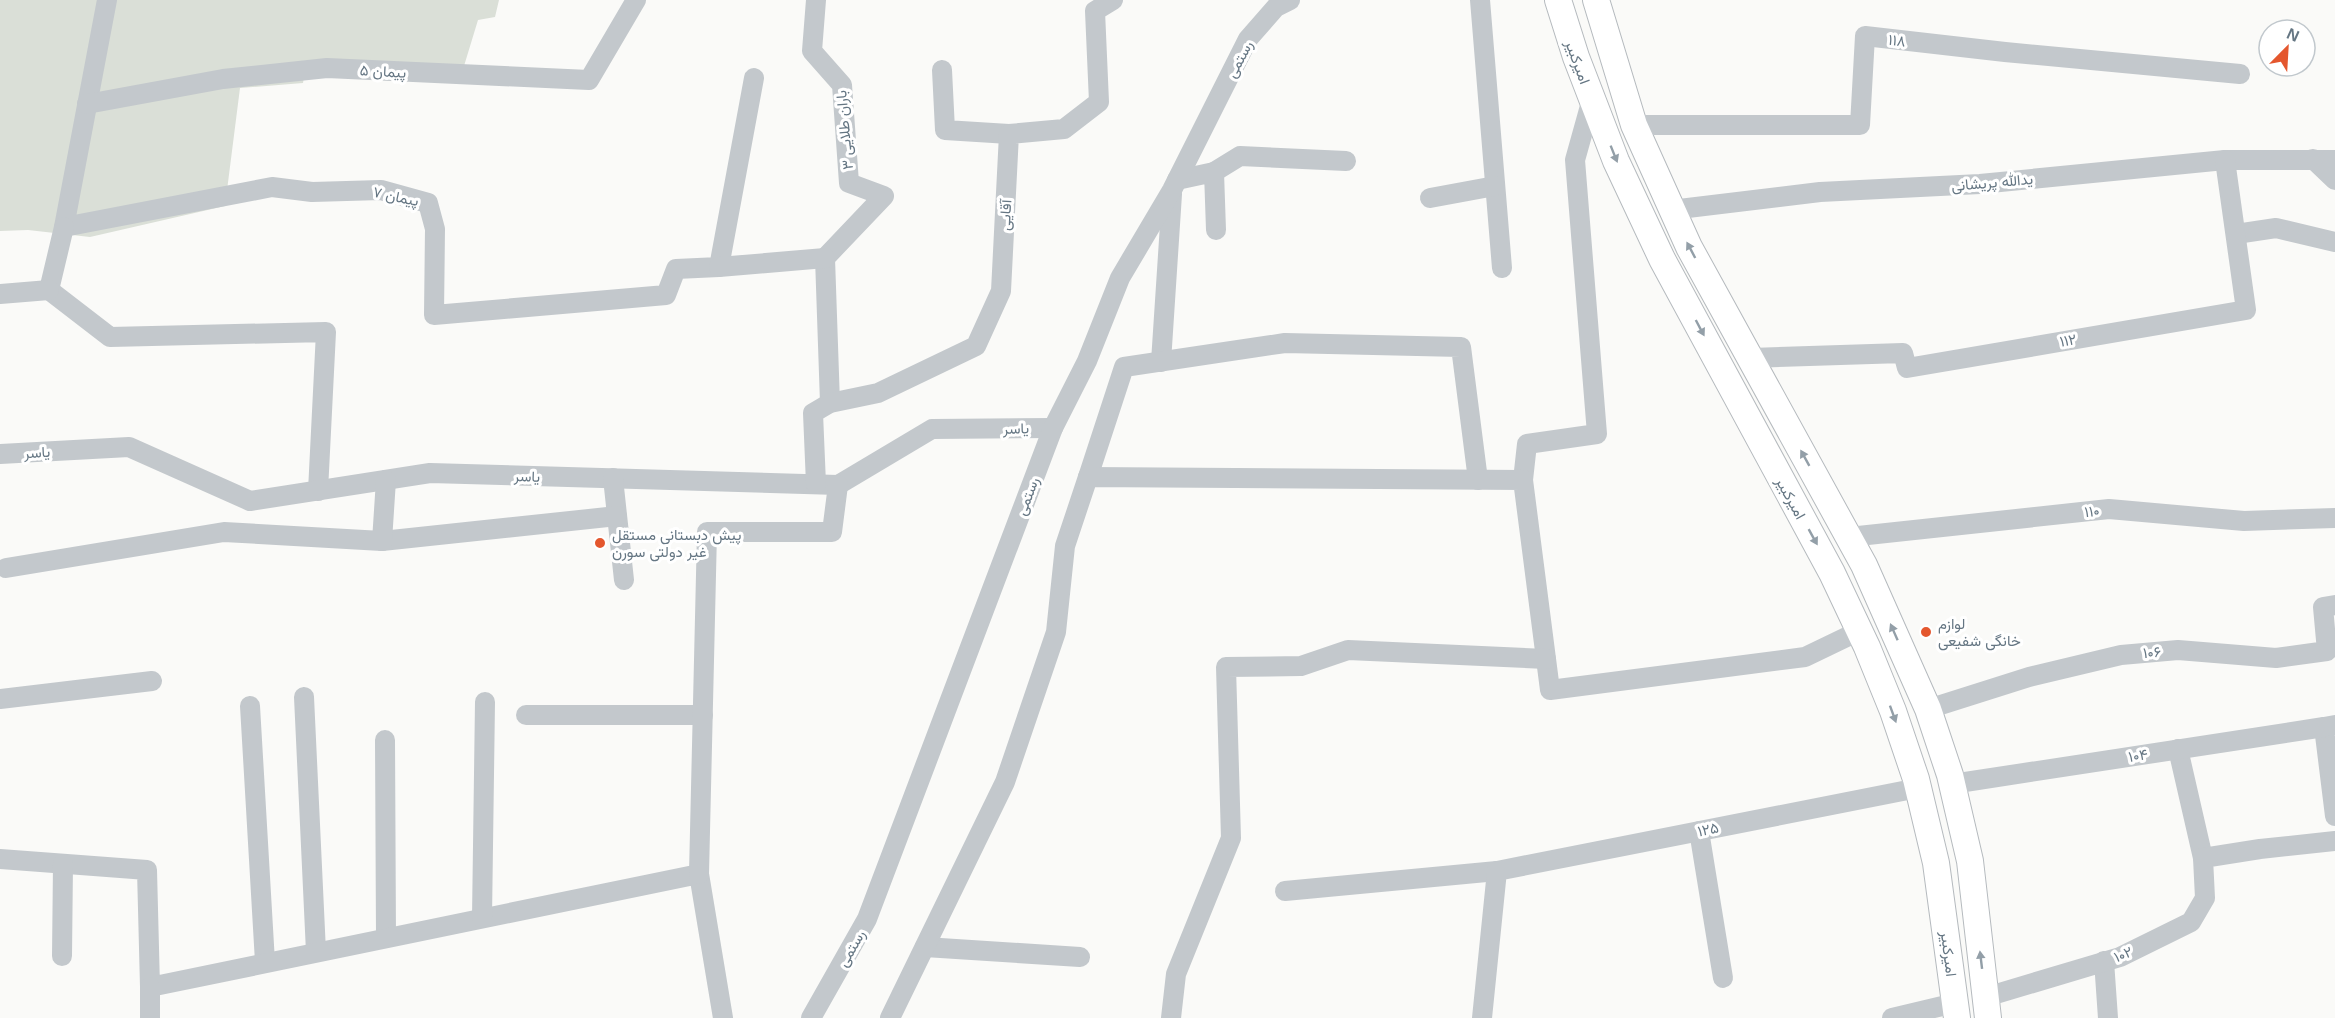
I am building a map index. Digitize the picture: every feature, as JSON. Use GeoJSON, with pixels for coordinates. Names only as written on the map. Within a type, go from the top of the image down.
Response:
{"type":"FeatureCollection","features":[{"type":"Feature","properties":{"kind":"main road","name":"امیرکبیر"},"geometry":{"type":"LineString","coordinates":[[1558,0],[1576,57],[1616,161],[1662,259],[1832,573],[1893,711],[1918,788],[1936,863],[1956,1011]]}},
{"type":"Feature","properties":{"kind":"main road","name":"امیرکبیر"},"geometry":{"type":"LineString","coordinates":[[1596,0],[1634,125],[1671,210],[1864,566],[1928,709],[1952,784],[1970,861],[1987,1007]]}},
{"type":"Feature","properties":{"kind":"main road"},"geometry":{"type":"LineString","coordinates":[[1738,400],[1765,384]]}},
{"type":"Feature","properties":{"kind":"street"},"geometry":{"type":"LineString","coordinates":[[49,290],[64,227],[107,0]]}},
{"type":"Feature","properties":{"kind":"street","name":"پیمان ۵"},"geometry":{"type":"LineString","coordinates":[[87,104],[223,79],[327,68],[589,80],[636,0]]}},
{"type":"Feature","properties":{"kind":"street","name":"باران طلایی ۳"},"geometry":{"type":"LineString","coordinates":[[816,0],[812,51],[842,85],[849,183],[884,196],[825,258]]}},
{"type":"Feature","properties":{"kind":"street"},"geometry":{"type":"LineString","coordinates":[[942,70],[945,130],[1008,134],[1064,129],[1099,102],[1095,11],[1113,0]]}},
{"type":"Feature","properties":{"kind":"street","name":"رستمی"},"geometry":{"type":"LineString","coordinates":[[811,1018],[867,919],[1053,428],[1087,361],[1120,278],[1174,185],[1248,39],[1276,7],[1290,0]]}},
{"type":"Feature","properties":{"kind":"street"},"geometry":{"type":"LineString","coordinates":[[1480,0],[1502,268]]}},
{"type":"Feature","properties":{"kind":"street","name":"۱۱۸"},"geometry":{"type":"LineString","coordinates":[[1634,125],[1860,125],[1865,36],[2017,54],[2240,74]]}},
{"type":"Feature","properties":{"kind":"street"},"geometry":{"type":"LineString","coordinates":[[754,78],[719,267],[825,258],[830,403],[813,413],[816,484]]}},
{"type":"Feature","properties":{"kind":"street"},"geometry":{"type":"LineString","coordinates":[[1592,99],[1575,160],[1597,434],[1527,444],[1523,480],[1550,690],[1805,657],[1859,631]]}},
{"type":"Feature","properties":{"kind":"street","name":"آقایی"},"geometry":{"type":"LineString","coordinates":[[830,403],[878,393],[976,346],[1001,291],[1008,134]]}},
{"type":"Feature","properties":{"kind":"street"},"geometry":{"type":"LineString","coordinates":[[1161,362],[1174,185],[1214,172],[1240,156],[1346,160]]}},
{"type":"Feature","properties":{"kind":"street"},"geometry":{"type":"LineString","coordinates":[[2313,159],[2335,180]]}},
{"type":"Feature","properties":{"kind":"street","name":"یدالله پریشانی"},"geometry":{"type":"LineString","coordinates":[[1671,210],[1820,192],[1980,184],[2225,160],[2335,160]]}},
{"type":"Feature","properties":{"kind":"street","name":"۱۱۲"},"geometry":{"type":"LineString","coordinates":[[1751,358],[1903,353],[1906,368],[2246,310],[2225,160]]}},
{"type":"Feature","properties":{"kind":"street"},"geometry":{"type":"LineString","coordinates":[[1214,172],[1216,230]]}},
{"type":"Feature","properties":{"kind":"street"},"geometry":{"type":"LineString","coordinates":[[1430,198],[1496,186]]}},
{"type":"Feature","properties":{"kind":"street","name":"پیمان ۷"},"geometry":{"type":"LineString","coordinates":[[64,227],[272,187],[312,192],[381,190],[428,203],[435,229],[434,315],[666,295],[676,269],[719,267]]}},
{"type":"Feature","properties":{"kind":"street"},"geometry":{"type":"LineString","coordinates":[[2236,234],[2276,228],[2335,242]]}},
{"type":"Feature","properties":{"kind":"street"},"geometry":{"type":"LineString","coordinates":[[0,294],[49,290],[110,337],[326,332],[318,491]]}},
{"type":"Feature","properties":{"kind":"street"},"geometry":{"type":"LineString","coordinates":[[890,1018],[1005,782],[1056,632],[1065,546],[1124,368],[1285,344],[1461,346],[1478,480]]}},
{"type":"Feature","properties":{"kind":"street","name":"یاسر"},"geometry":{"type":"LineString","coordinates":[[0,454],[129,447],[250,501],[430,473],[838,485],[932,429],[1053,428]]}},
{"type":"Feature","properties":{"kind":"street"},"geometry":{"type":"LineString","coordinates":[[1088,477],[1523,480]]}},
{"type":"Feature","properties":{"kind":"street"},"geometry":{"type":"LineString","coordinates":[[613,478],[624,580]]}},
{"type":"Feature","properties":{"kind":"street"},"geometry":{"type":"LineString","coordinates":[[382,541],[386,480]]}},
{"type":"Feature","properties":{"kind":"street"},"geometry":{"type":"LineString","coordinates":[[723,1018],[699,874],[707,532],[832,532],[838,485]]}},
{"type":"Feature","properties":{"kind":"street","name":"۱۱۰"},"geometry":{"type":"LineString","coordinates":[[1849,537],[2109,509],[2244,521],[2335,518]]}},
{"type":"Feature","properties":{"kind":"street"},"geometry":{"type":"LineString","coordinates":[[6,568],[224,532],[382,541],[617,516]]}},
{"type":"Feature","properties":{"kind":"street","name":"۱۰۶"},"geometry":{"type":"LineString","coordinates":[[1928,709],[2029,677],[2121,655],[2178,650],[2276,658],[2327,651],[2323,607],[2335,605]]}},
{"type":"Feature","properties":{"kind":"street"},"geometry":{"type":"LineString","coordinates":[[1171,1018],[1176,974],[1231,838],[1226,667],[1301,666],[1348,650],[1546,659]]}},
{"type":"Feature","properties":{"kind":"street"},"geometry":{"type":"LineString","coordinates":[[0,699],[152,681]]}},
{"type":"Feature","properties":{"kind":"street"},"geometry":{"type":"LineString","coordinates":[[304,697],[316,952]]}},
{"type":"Feature","properties":{"kind":"street"},"geometry":{"type":"LineString","coordinates":[[482,918],[485,702]]}},
{"type":"Feature","properties":{"kind":"street"},"geometry":{"type":"LineString","coordinates":[[249,706],[265,962]]}},
{"type":"Feature","properties":{"kind":"street"},"geometry":{"type":"LineString","coordinates":[[526,715],[703,715]]}},
{"type":"Feature","properties":{"kind":"street","name":"۱۰۴"},"geometry":{"type":"LineString","coordinates":[[1952,784],[2330,726],[2335,816]]}},
{"type":"Feature","properties":{"kind":"street"},"geometry":{"type":"LineString","coordinates":[[385,740],[386,937]]}},
{"type":"Feature","properties":{"kind":"street","name":"۱۰۲"},"geometry":{"type":"LineString","coordinates":[[1987,1007],[2104,961],[2120,957],[2191,922],[2205,898],[2203,858],[2178,749]]}},
{"type":"Feature","properties":{"kind":"street","name":"۱۲۵"},"geometry":{"type":"LineString","coordinates":[[1285,891],[1497,871],[1918,788]]}},
{"type":"Feature","properties":{"kind":"street"},"geometry":{"type":"LineString","coordinates":[[1699,831],[1723,978]]}},
{"type":"Feature","properties":{"kind":"street"},"geometry":{"type":"LineString","coordinates":[[2203,858],[2335,841]]}},
{"type":"Feature","properties":{"kind":"street"},"geometry":{"type":"LineString","coordinates":[[0,859],[147,870],[150,1018]]}},
{"type":"Feature","properties":{"kind":"street"},"geometry":{"type":"LineString","coordinates":[[62,956],[63,864]]}},
{"type":"Feature","properties":{"kind":"street"},"geometry":{"type":"LineString","coordinates":[[1482,1018],[1497,871]]}},
{"type":"Feature","properties":{"kind":"street"},"geometry":{"type":"LineString","coordinates":[[150,987],[699,874]]}},
{"type":"Feature","properties":{"kind":"street"},"geometry":{"type":"LineString","coordinates":[[925,947],[1080,957]]}},
{"type":"Feature","properties":{"kind":"street"},"geometry":{"type":"LineString","coordinates":[[2104,961],[2108,1018]]}},
{"type":"Feature","properties":{"kind":"street"},"geometry":{"type":"LineString","coordinates":[[1892,1018],[1956,1011]]}},
{"type":"Feature","properties":{"kind":"shaded area"},"geometry":{"type":"Polygon","coordinates":[[[0,0],[499,0],[495,17],[478,20],[464,66],[306,65],[303,83],[240,88],[225,206],[90,237],[28,230],[0,231],[0,0]]]}},
{"type":"Feature","properties":{"kind":"place","name":"پیش دبستانی مستقل غیر دولتی سورن"},"geometry":{"type":"Point","coordinates":[600,543]}},
{"type":"Feature","properties":{"kind":"place","name":"لوازم خانگی شفیعی"},"geometry":{"type":"Point","coordinates":[1926,632]}}]}
